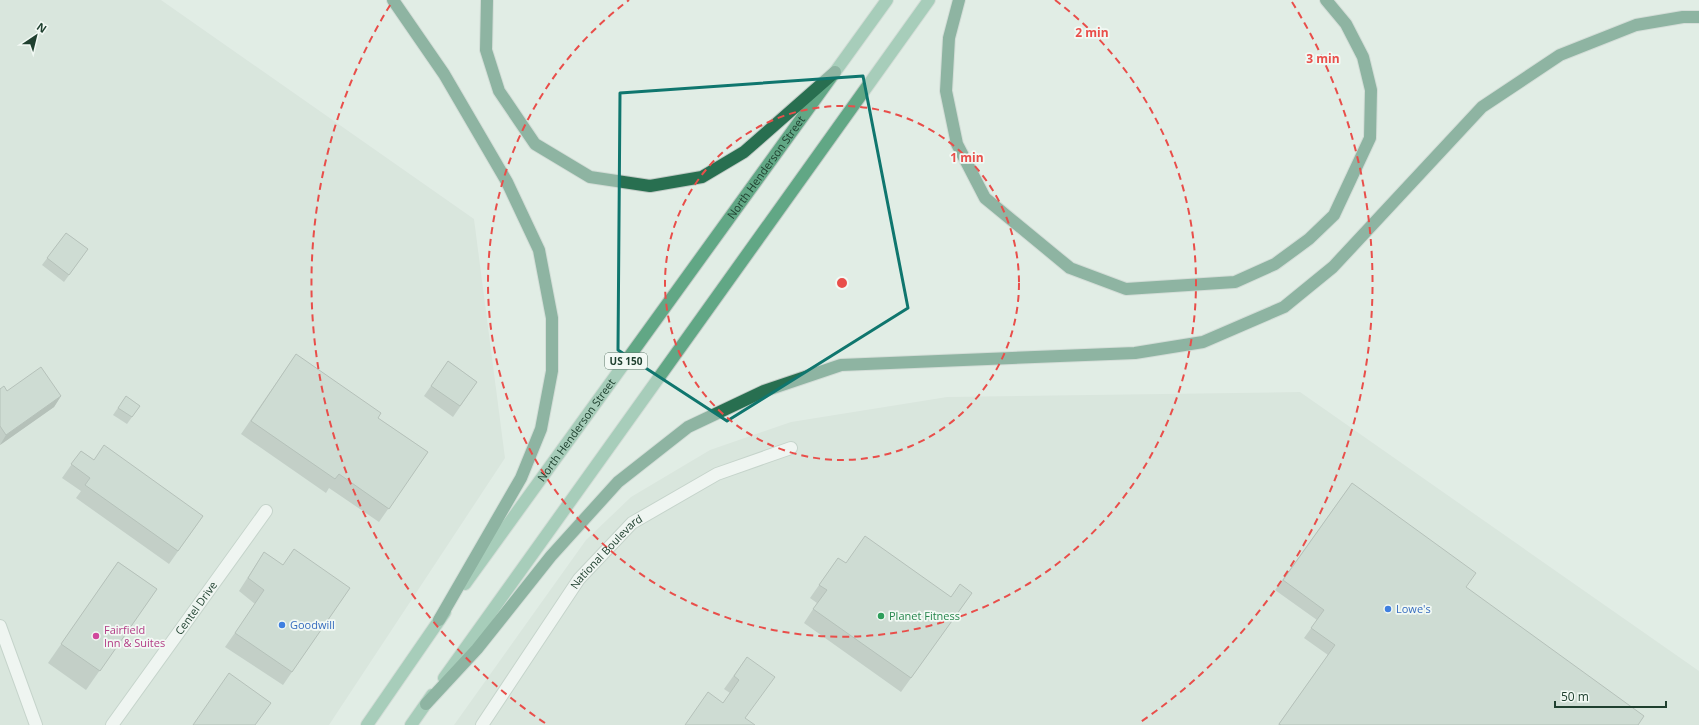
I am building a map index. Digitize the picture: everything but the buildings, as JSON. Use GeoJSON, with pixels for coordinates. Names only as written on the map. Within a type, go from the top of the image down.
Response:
{"type":"FeatureCollection","features":[{"type":"Feature","properties":{"kind":"highway"},"geometry":{"type":"LineString","coordinates":[[393,0],[444,74],[507,182],[539,250],[552,318],[552,372],[542,429],[521,478],[439,620]]}},
{"type":"Feature","properties":{"kind":"highway"},"geometry":{"type":"LineString","coordinates":[[487,0],[486,50],[499,91],[535,144],[590,177],[650,186],[702,177],[744,152],[835,72]]}},
{"type":"Feature","properties":{"kind":"highway"},"geometry":{"type":"LineString","coordinates":[[959,0],[949,38],[946,91],[957,144],[985,198],[1070,268],[1126,289],[1235,282],[1275,264],[1309,239],[1334,215],[1370,138],[1371,90],[1363,57],[1346,24],[1326,0]]}},
{"type":"Feature","properties":{"kind":"highway"},"geometry":{"type":"LineString","coordinates":[[426,704],[477,649],[551,556],[618,482],[688,427],[764,391],[841,365],[1135,354],[1203,342],[1284,307],[1333,267],[1482,107],[1560,55],[1636,25],[1683,17],[1699,17]]}},
{"type":"Feature","properties":{"kind":"main road","name":"North Henderson Street"},"geometry":{"type":"LineString","coordinates":[[367,725],[439,620],[887,0]]}},
{"type":"Feature","properties":{"kind":"main road","name":"US 150"},"geometry":{"type":"LineString","coordinates":[[411,725],[930,0]]}},
{"type":"Feature","properties":{"kind":"street","name":"National Boulevard"},"geometry":{"type":"LineString","coordinates":[[482,725],[579,579],[632,523],[717,474],[791,448]]}},
{"type":"Feature","properties":{"kind":"street","name":"Centel Drive"},"geometry":{"type":"LineString","coordinates":[[112,725],[266,511]]}},
{"type":"Feature","properties":{"kind":"street"},"geometry":{"type":"LineString","coordinates":[[0,626],[36,725]]}},
{"type":"Feature","properties":{"kind":"highlighted area"},"geometry":{"type":"Polygon","coordinates":[[[863,76],[908,308],[727,421],[618,350],[620,93],[863,76]]]}},
{"type":"Feature","properties":{"kind":"shaded area"},"geometry":{"type":"Polygon","coordinates":[[[0,0],[161,0],[474,219],[505,458],[329,725],[0,725],[0,0]]]}},
{"type":"Feature","properties":{"kind":"shaded area"},"geometry":{"type":"Polygon","coordinates":[[[1300,392],[1699,671],[1699,725],[454,725],[586,540],[631,497],[710,450],[791,422],[947,397],[1300,392]]]}},
{"type":"Feature","properties":{"kind":"place","name":"Lowe's"},"geometry":{"type":"Point","coordinates":[1388,609]}},
{"type":"Feature","properties":{"kind":"place","name":"Planet Fitness"},"geometry":{"type":"Point","coordinates":[881,616]}},
{"type":"Feature","properties":{"kind":"place","name":"Goodwill"},"geometry":{"type":"Point","coordinates":[282,625]}},
{"type":"Feature","properties":{"kind":"place","name":"Fairfield Inn & Suites"},"geometry":{"type":"Point","coordinates":[96,636]}}]}
